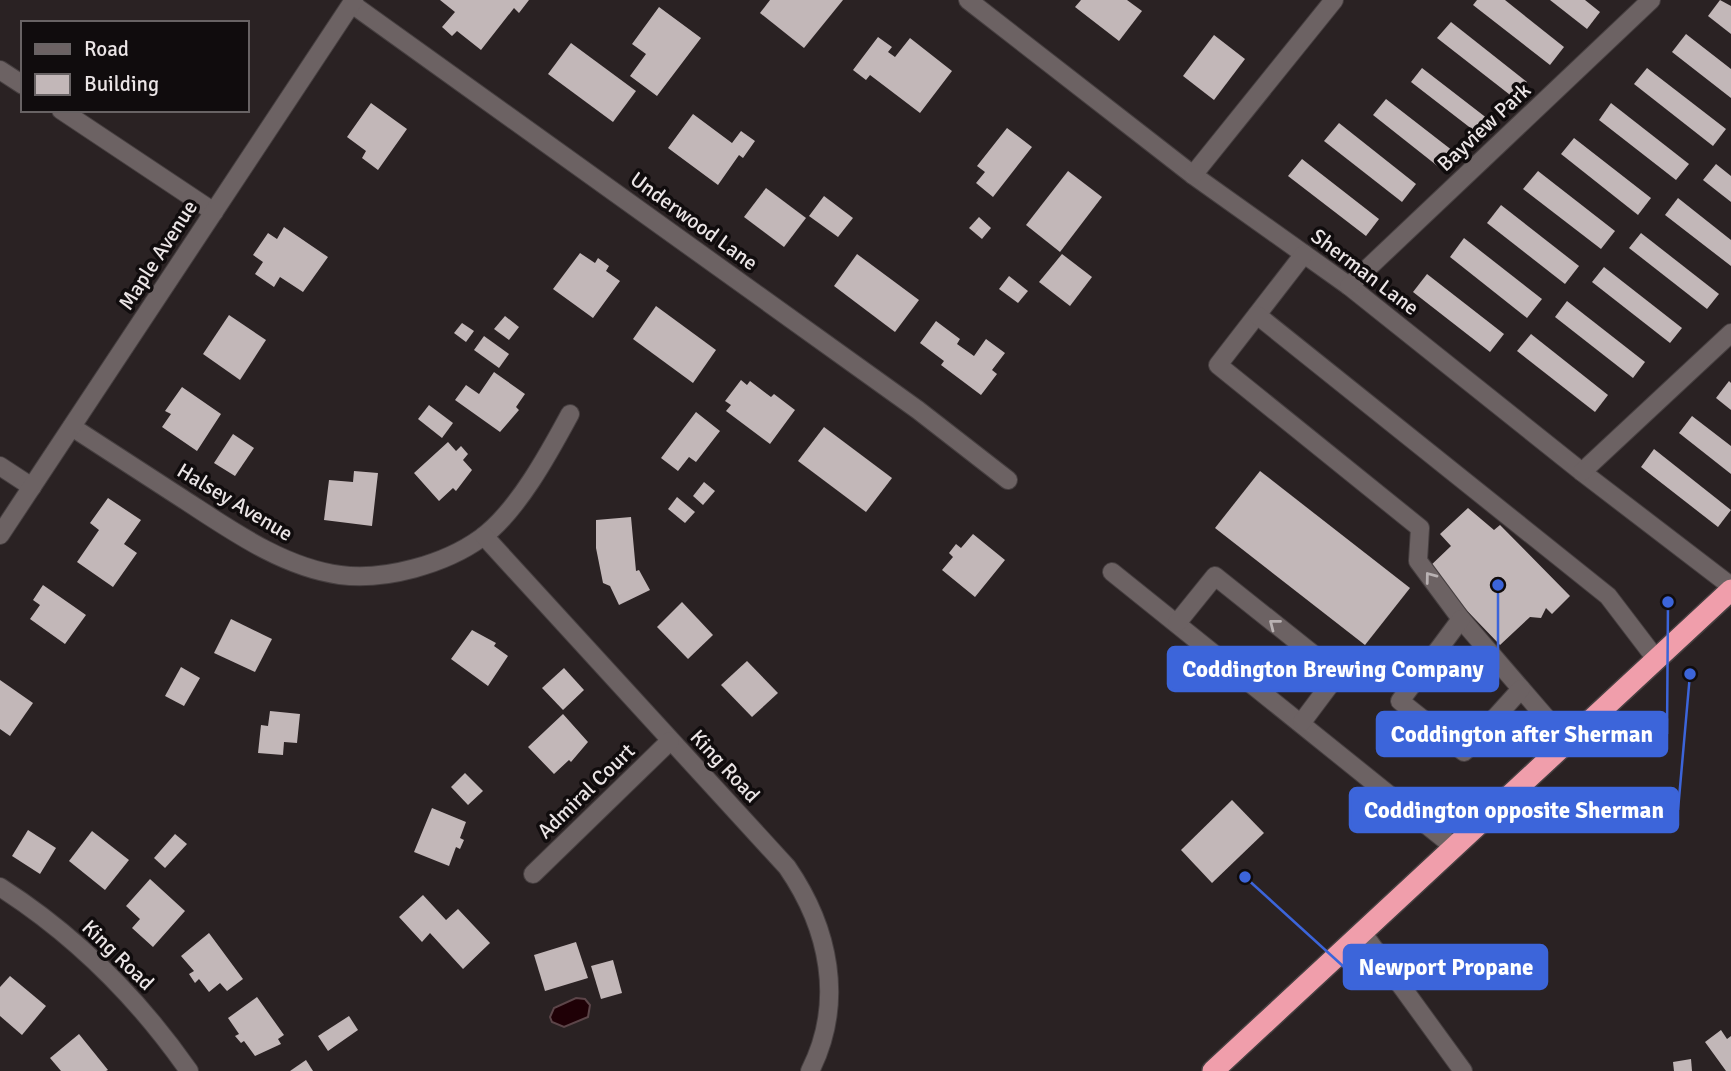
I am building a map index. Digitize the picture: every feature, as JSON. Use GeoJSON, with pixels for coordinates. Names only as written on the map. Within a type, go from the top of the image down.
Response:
{"type":"FeatureCollection","features":[{"type":"Feature","properties":{"kind":"highway"},"geometry":{"type":"LineString","coordinates":[[1213,1071],[1731,588]]}},
{"type":"Feature","properties":{"kind":"street","name":"Sherman Lane"},"geometry":{"type":"LineString","coordinates":[[968,0],[1193,175],[1349,286],[1731,588]]}},
{"type":"Feature","properties":{"kind":"street"},"geometry":{"type":"LineString","coordinates":[[1193,175],[1334,0]]}},
{"type":"Feature","properties":{"kind":"street","name":"Bayview Park"},"geometry":{"type":"LineString","coordinates":[[1349,286],[1651,0]]}},
{"type":"Feature","properties":{"kind":"street","name":"Maple Avenue"},"geometry":{"type":"LineString","coordinates":[[0,535],[353,2]]}},
{"type":"Feature","properties":{"kind":"street","name":"Underwood Lane"},"geometry":{"type":"LineString","coordinates":[[353,2],[918,410],[1008,480]]}},
{"type":"Feature","properties":{"kind":"street"},"geometry":{"type":"LineString","coordinates":[[0,70],[21,84]]}},
{"type":"Feature","properties":{"kind":"street"},"geometry":{"type":"LineString","coordinates":[[64,112],[214,212]]}},
{"type":"Feature","properties":{"kind":"street"},"geometry":{"type":"LineString","coordinates":[[1304,254],[1218,365],[1420,528],[1418,561],[1461,618],[1567,742]]}},
{"type":"Feature","properties":{"kind":"street"},"geometry":{"type":"LineString","coordinates":[[1257,315],[1608,596],[1656,659]]}},
{"type":"Feature","properties":{"kind":"street"},"geometry":{"type":"LineString","coordinates":[[1582,472],[1731,333]]}},
{"type":"Feature","properties":{"kind":"street","name":"Halsey Avenue"},"geometry":{"type":"LineString","coordinates":[[72,426],[238,535],[292,561],[339,575],[381,573],[417,566],[458,553],[484,536],[500,520],[539,467],[570,414]]}},
{"type":"Feature","properties":{"kind":"street"},"geometry":{"type":"LineString","coordinates":[[0,466],[32,487]]}},
{"type":"Feature","properties":{"kind":"street","name":"King Road"},"geometry":{"type":"LineString","coordinates":[[484,536],[787,867],[807,895],[815,914],[831,987],[827,1025],[810,1071]]}},
{"type":"Feature","properties":{"kind":"street"},"geometry":{"type":"LineString","coordinates":[[1112,572],[1302,722],[1454,847]]}},
{"type":"Feature","properties":{"kind":"street"},"geometry":{"type":"LineString","coordinates":[[1177,623],[1214,576],[1225,584],[1338,674],[1302,722]]}},
{"type":"Feature","properties":{"kind":"street"},"geometry":{"type":"LineString","coordinates":[[1461,618],[1400,701],[1464,752],[1521,689]]}},
{"type":"Feature","properties":{"kind":"street","name":"Admiral Court"},"geometry":{"type":"LineString","coordinates":[[533,874],[670,741]]}},
{"type":"Feature","properties":{"kind":"street","name":"King Road"},"geometry":{"type":"LineString","coordinates":[[0,887],[81,948],[155,1024],[189,1071]]}},
{"type":"Feature","properties":{"kind":"street"},"geometry":{"type":"LineString","coordinates":[[1362,932],[1463,1071]]}},
{"type":"Feature","properties":{"kind":"shaded area"},"geometry":{"type":"Polygon","coordinates":[[[576,998],[585,999],[590,1005],[588,1017],[564,1027],[552,1022],[550,1017],[554,1008],[576,998]]]}},
{"type":"Feature","properties":{"kind":"building"},"geometry":{"type":"Polygon","coordinates":[[[440,0],[529,0],[519,13],[514,8],[481,50],[457,31],[452,36],[442,27],[455,12],[440,0]]]}},
{"type":"Feature","properties":{"kind":"building"},"geometry":{"type":"Polygon","coordinates":[[[770,0],[843,0],[804,48],[760,13],[770,0]]]}},
{"type":"Feature","properties":{"kind":"building"},"geometry":{"type":"Polygon","coordinates":[[[1081,0],[1127,0],[1142,11],[1119,41],[1075,7],[1081,0]]]}},
{"type":"Feature","properties":{"kind":"building"},"geometry":{"type":"Polygon","coordinates":[[[1477,0],[1505,0],[1564,47],[1550,65],[1473,5],[1477,0]]]}},
{"type":"Feature","properties":{"kind":"building"},"geometry":{"type":"Polygon","coordinates":[[[1550,0],[1585,0],[1600,12],[1587,29],[1550,0]]]}},
{"type":"Feature","properties":{"kind":"building"},"geometry":{"type":"Polygon","coordinates":[[[1720,0],[1731,6],[1731,34],[1708,16],[1720,0]]]}},
{"type":"Feature","properties":{"kind":"building"},"geometry":{"type":"Polygon","coordinates":[[[659,7],[701,38],[657,96],[630,76],[646,54],[632,44],[659,7]]]}},
{"type":"Feature","properties":{"kind":"building"},"geometry":{"type":"Polygon","coordinates":[[[1451,22],[1527,82],[1514,98],[1437,38],[1451,22]]]}},
{"type":"Feature","properties":{"kind":"building"},"geometry":{"type":"Polygon","coordinates":[[[1686,34],[1731,69],[1731,98],[1672,52],[1686,34]]]}},
{"type":"Feature","properties":{"kind":"building"},"geometry":{"type":"Polygon","coordinates":[[[1214,35],[1245,59],[1214,100],[1183,76],[1214,35]]]}},
{"type":"Feature","properties":{"kind":"building"},"geometry":{"type":"Polygon","coordinates":[[[878,37],[892,47],[888,52],[895,57],[910,38],[952,71],[920,113],[870,75],[866,80],[853,70],[878,37]]]}},
{"type":"Feature","properties":{"kind":"building"},"geometry":{"type":"Polygon","coordinates":[[[571,43],[636,91],[613,122],[548,74],[571,43]]]}},
{"type":"Feature","properties":{"kind":"building"},"geometry":{"type":"Polygon","coordinates":[[[1422,68],[1488,119],[1477,133],[1411,82],[1422,68]]]}},
{"type":"Feature","properties":{"kind":"building"},"geometry":{"type":"Polygon","coordinates":[[[1647,68],[1726,129],[1713,146],[1634,84],[1647,68]]]}},
{"type":"Feature","properties":{"kind":"building"},"geometry":{"type":"Polygon","coordinates":[[[1386,99],[1453,151],[1440,168],[1373,115],[1386,99]]]}},
{"type":"Feature","properties":{"kind":"building"},"geometry":{"type":"Polygon","coordinates":[[[371,103],[407,129],[378,170],[362,158],[366,151],[347,137],[371,103]]]}},
{"type":"Feature","properties":{"kind":"building"},"geometry":{"type":"Polygon","coordinates":[[[1611,103],[1689,164],[1676,180],[1599,120],[1611,103]]]}},
{"type":"Feature","properties":{"kind":"building"},"geometry":{"type":"Polygon","coordinates":[[[693,114],[732,143],[741,131],[755,141],[743,158],[739,155],[718,185],[668,148],[693,114]]]}},
{"type":"Feature","properties":{"kind":"building"},"geometry":{"type":"Polygon","coordinates":[[[1339,123],[1416,184],[1402,202],[1324,141],[1339,123]]]}},
{"type":"Feature","properties":{"kind":"building"},"geometry":{"type":"Polygon","coordinates":[[[1007,128],[1032,147],[993,197],[976,183],[985,172],[977,166],[1007,128]]]}},
{"type":"Feature","properties":{"kind":"building"},"geometry":{"type":"Polygon","coordinates":[[[1574,138],[1651,198],[1638,215],[1561,154],[1574,138]]]}},
{"type":"Feature","properties":{"kind":"building"},"geometry":{"type":"Polygon","coordinates":[[[1302,159],[1379,219],[1366,236],[1288,176],[1302,159]]]}},
{"type":"Feature","properties":{"kind":"building"},"geometry":{"type":"Polygon","coordinates":[[[1716,164],[1731,176],[1731,202],[1703,180],[1716,164]]]}},
{"type":"Feature","properties":{"kind":"building"},"geometry":{"type":"Polygon","coordinates":[[[1068,171],[1102,197],[1060,252],[1026,225],[1068,171]]]}},
{"type":"Feature","properties":{"kind":"building"},"geometry":{"type":"Polygon","coordinates":[[[1538,171],[1615,231],[1601,249],[1523,189],[1538,171]]]}},
{"type":"Feature","properties":{"kind":"building"},"geometry":{"type":"Polygon","coordinates":[[[766,188],[806,218],[784,247],[744,217],[766,188]]]}},
{"type":"Feature","properties":{"kind":"building"},"geometry":{"type":"Polygon","coordinates":[[[824,196],[853,218],[838,237],[809,216],[824,196]]]}},
{"type":"Feature","properties":{"kind":"building"},"geometry":{"type":"Polygon","coordinates":[[[1678,198],[1731,240],[1731,266],[1665,215],[1678,198]]]}},
{"type":"Feature","properties":{"kind":"building"},"geometry":{"type":"Polygon","coordinates":[[[1501,205],[1579,266],[1565,284],[1487,223],[1501,205]]]}},
{"type":"Feature","properties":{"kind":"building"},"geometry":{"type":"Polygon","coordinates":[[[979,217],[991,228],[982,239],[969,228],[979,217]]]}},
{"type":"Feature","properties":{"kind":"building"},"geometry":{"type":"Polygon","coordinates":[[[284,227],[328,257],[303,292],[280,277],[274,287],[255,274],[263,262],[253,255],[268,233],[277,239],[284,227]]]}},
{"type":"Feature","properties":{"kind":"building"},"geometry":{"type":"Polygon","coordinates":[[[1641,233],[1719,294],[1707,309],[1629,248],[1641,233]]]}},
{"type":"Feature","properties":{"kind":"building"},"geometry":{"type":"Polygon","coordinates":[[[1464,238],[1542,299],[1527,318],[1450,257],[1464,238]]]}},
{"type":"Feature","properties":{"kind":"building"},"geometry":{"type":"Polygon","coordinates":[[[580,253],[595,263],[598,258],[609,266],[606,271],[620,281],[593,318],[553,289],[580,253]]]}},
{"type":"Feature","properties":{"kind":"building"},"geometry":{"type":"Polygon","coordinates":[[[857,254],[919,300],[895,332],[834,286],[857,254]]]}},
{"type":"Feature","properties":{"kind":"building"},"geometry":{"type":"Polygon","coordinates":[[[1062,254],[1092,277],[1070,306],[1039,282],[1062,254]]]}},
{"type":"Feature","properties":{"kind":"building"},"geometry":{"type":"Polygon","coordinates":[[[1604,267],[1682,328],[1670,343],[1592,282],[1604,267]]]}},
{"type":"Feature","properties":{"kind":"building"},"geometry":{"type":"Polygon","coordinates":[[[1427,274],[1504,334],[1490,352],[1413,292],[1427,274]]]}},
{"type":"Feature","properties":{"kind":"building"},"geometry":{"type":"Polygon","coordinates":[[[1009,276],[1028,291],[1018,303],[999,289],[1009,276]]]}},
{"type":"Feature","properties":{"kind":"building"},"geometry":{"type":"Polygon","coordinates":[[[1567,301],[1645,362],[1633,378],[1555,317],[1567,301]]]}},
{"type":"Feature","properties":{"kind":"building"},"geometry":{"type":"Polygon","coordinates":[[[656,306],[716,350],[693,383],[633,339],[656,306]]]}},
{"type":"Feature","properties":{"kind":"building"},"geometry":{"type":"Polygon","coordinates":[[[229,315],[266,340],[240,380],[203,354],[229,315]]]}},
{"type":"Feature","properties":{"kind":"building"},"geometry":{"type":"Polygon","coordinates":[[[505,316],[519,327],[509,340],[494,329],[505,316]]]}},
{"type":"Feature","properties":{"kind":"building"},"geometry":{"type":"Polygon","coordinates":[[[936,321],[960,339],[957,344],[974,356],[986,339],[1005,353],[992,370],[997,374],[981,395],[941,365],[944,361],[920,343],[936,321]]]}},
{"type":"Feature","properties":{"kind":"building"},"geometry":{"type":"Polygon","coordinates":[[[462,323],[474,331],[466,342],[454,333],[462,323]]]}},
{"type":"Feature","properties":{"kind":"building"},"geometry":{"type":"Polygon","coordinates":[[[1531,334],[1608,395],[1595,412],[1517,351],[1531,334]]]}},
{"type":"Feature","properties":{"kind":"building"},"geometry":{"type":"Polygon","coordinates":[[[484,336],[509,354],[499,368],[474,350],[484,336]]]}},
{"type":"Feature","properties":{"kind":"building"},"geometry":{"type":"Polygon","coordinates":[[[494,372],[525,394],[516,407],[519,410],[500,432],[455,400],[466,385],[479,394],[494,372]]]}},
{"type":"Feature","properties":{"kind":"building"},"geometry":{"type":"Polygon","coordinates":[[[741,380],[747,385],[750,381],[771,397],[774,394],[795,410],[770,444],[726,411],[731,405],[725,401],[741,380]]]}},
{"type":"Feature","properties":{"kind":"building"},"geometry":{"type":"Polygon","coordinates":[[[1729,381],[1731,383],[1731,410],[1716,398],[1729,381]]]}},
{"type":"Feature","properties":{"kind":"building"},"geometry":{"type":"Polygon","coordinates":[[[182,387],[221,414],[197,451],[162,427],[171,414],[165,411],[182,387]]]}},
{"type":"Feature","properties":{"kind":"building"},"geometry":{"type":"Polygon","coordinates":[[[429,405],[453,423],[442,438],[418,419],[429,405]]]}},
{"type":"Feature","properties":{"kind":"building"},"geometry":{"type":"Polygon","coordinates":[[[696,412],[720,431],[696,462],[689,457],[678,471],[661,458],[696,412]]]}},
{"type":"Feature","properties":{"kind":"building"},"geometry":{"type":"Polygon","coordinates":[[[1692,416],[1731,446],[1731,474],[1679,433],[1692,416]]]}},
{"type":"Feature","properties":{"kind":"building"},"geometry":{"type":"Polygon","coordinates":[[[824,427],[892,478],[866,512],[798,461],[824,427]]]}},
{"type":"Feature","properties":{"kind":"building"},"geometry":{"type":"Polygon","coordinates":[[[233,434],[254,448],[235,476],[214,463],[233,434]]]}},
{"type":"Feature","properties":{"kind":"building"},"geometry":{"type":"Polygon","coordinates":[[[448,442],[456,451],[461,446],[468,454],[463,460],[472,470],[456,491],[453,488],[439,501],[414,473],[448,442]]]}},
{"type":"Feature","properties":{"kind":"building"},"geometry":{"type":"Polygon","coordinates":[[[1654,449],[1731,510],[1718,527],[1641,467],[1654,449]]]}},
{"type":"Feature","properties":{"kind":"building"},"geometry":{"type":"Polygon","coordinates":[[[354,471],[378,473],[372,526],[324,520],[329,480],[353,482],[354,471]]]}},
{"type":"Feature","properties":{"kind":"building"},"geometry":{"type":"Polygon","coordinates":[[[1260,471],[1410,588],[1365,645],[1215,528],[1260,471]]]}},
{"type":"Feature","properties":{"kind":"building"},"geometry":{"type":"Polygon","coordinates":[[[704,482],[715,491],[703,505],[693,496],[704,482]]]}},
{"type":"Feature","properties":{"kind":"building"},"geometry":{"type":"Polygon","coordinates":[[[677,497],[695,512],[685,523],[668,509],[677,497]]]}},
{"type":"Feature","properties":{"kind":"building"},"geometry":{"type":"Polygon","coordinates":[[[108,498],[141,520],[124,544],[137,553],[113,587],[77,562],[99,530],[90,523],[108,498]]]}},
{"type":"Feature","properties":{"kind":"building"},"geometry":{"type":"Polygon","coordinates":[[[1468,508],[1494,530],[1500,525],[1570,596],[1552,614],[1546,608],[1541,618],[1530,617],[1500,645],[1427,569],[1451,546],[1440,534],[1468,508]]]}},
{"type":"Feature","properties":{"kind":"building"},"geometry":{"type":"Polygon","coordinates":[[[631,517],[636,571],[639,570],[650,590],[619,605],[610,586],[603,583],[596,548],[596,520],[631,517]]]}},
{"type":"Feature","properties":{"kind":"building"},"geometry":{"type":"Polygon","coordinates":[[[973,534],[1005,560],[975,597],[942,570],[953,557],[949,553],[956,544],[961,548],[973,534]]]}},
{"type":"Feature","properties":{"kind":"building"},"geometry":{"type":"Polygon","coordinates":[[[43,585],[86,615],[65,644],[30,619],[40,605],[33,600],[43,585]]]}},
{"type":"Feature","properties":{"kind":"building"},"geometry":{"type":"Polygon","coordinates":[[[682,602],[713,635],[688,659],[657,627],[682,602]]]}},
{"type":"Feature","properties":{"kind":"building"},"geometry":{"type":"Polygon","coordinates":[[[231,619],[272,639],[255,672],[214,653],[231,619]]]}},
{"type":"Feature","properties":{"kind":"building"},"geometry":{"type":"Polygon","coordinates":[[[472,630],[496,643],[494,646],[508,656],[488,686],[451,659],[472,630]]]}},
{"type":"Feature","properties":{"kind":"building"},"geometry":{"type":"Polygon","coordinates":[[[747,661],[778,693],[752,717],[721,685],[747,661]]]}},
{"type":"Feature","properties":{"kind":"building"},"geometry":{"type":"Polygon","coordinates":[[[181,667],[200,678],[184,706],[165,696],[181,667]]]}},
{"type":"Feature","properties":{"kind":"building"},"geometry":{"type":"Polygon","coordinates":[[[564,668],[584,690],[563,710],[542,688],[564,668]]]}},
{"type":"Feature","properties":{"kind":"building"},"geometry":{"type":"Polygon","coordinates":[[[0,680],[33,703],[10,736],[0,729],[0,680]]]}},
{"type":"Feature","properties":{"kind":"building"},"geometry":{"type":"Polygon","coordinates":[[[270,711],[300,714],[297,743],[284,742],[283,755],[258,753],[261,725],[268,726],[270,711]]]}},
{"type":"Feature","properties":{"kind":"building"},"geometry":{"type":"Polygon","coordinates":[[[563,714],[588,742],[571,762],[569,760],[554,774],[528,747],[563,714]]]}},
{"type":"Feature","properties":{"kind":"building"},"geometry":{"type":"Polygon","coordinates":[[[465,773],[483,791],[468,805],[451,787],[465,773]]]}},
{"type":"Feature","properties":{"kind":"building"},"geometry":{"type":"Polygon","coordinates":[[[1232,800],[1264,833],[1212,883],[1181,850],[1232,800]]]}},
{"type":"Feature","properties":{"kind":"building"},"geometry":{"type":"Polygon","coordinates":[[[432,808],[466,822],[460,838],[464,840],[460,849],[456,847],[449,866],[414,852],[432,808]]]}},
{"type":"Feature","properties":{"kind":"building"},"geometry":{"type":"Polygon","coordinates":[[[28,830],[56,848],[40,874],[12,856],[28,830]]]}},
{"type":"Feature","properties":{"kind":"building"},"geometry":{"type":"Polygon","coordinates":[[[92,831],[129,860],[105,890],[69,861],[92,831]]]}},
{"type":"Feature","properties":{"kind":"building"},"geometry":{"type":"Polygon","coordinates":[[[175,834],[187,844],[165,868],[154,858],[175,834]]]}},
{"type":"Feature","properties":{"kind":"building"},"geometry":{"type":"Polygon","coordinates":[[[150,879],[185,911],[153,947],[132,928],[140,919],[126,906],[150,879]]]}},
{"type":"Feature","properties":{"kind":"building"},"geometry":{"type":"Polygon","coordinates":[[[423,895],[446,920],[458,909],[490,943],[463,969],[430,933],[422,942],[399,917],[423,895]]]}},
{"type":"Feature","properties":{"kind":"building"},"geometry":{"type":"Polygon","coordinates":[[[209,933],[243,979],[227,991],[220,983],[209,992],[199,979],[195,983],[189,974],[194,971],[181,956],[209,933]]]}},
{"type":"Feature","properties":{"kind":"building"},"geometry":{"type":"Polygon","coordinates":[[[576,942],[588,978],[545,991],[534,955],[576,942]]]}},
{"type":"Feature","properties":{"kind":"building"},"geometry":{"type":"Polygon","coordinates":[[[613,960],[622,993],[601,999],[591,966],[613,960]]]}},
{"type":"Feature","properties":{"kind":"building"},"geometry":{"type":"Polygon","coordinates":[[[10,976],[46,1006],[22,1035],[0,1016],[0,987],[10,976]]]}},
{"type":"Feature","properties":{"kind":"building"},"geometry":{"type":"Polygon","coordinates":[[[257,997],[284,1035],[278,1039],[281,1044],[255,1056],[244,1041],[241,1043],[235,1036],[239,1034],[228,1018],[257,997]]]}},
{"type":"Feature","properties":{"kind":"building"},"geometry":{"type":"Polygon","coordinates":[[[349,1016],[358,1030],[328,1051],[318,1036],[349,1016]]]}},
{"type":"Feature","properties":{"kind":"building"},"geometry":{"type":"Polygon","coordinates":[[[1721,1030],[1727,1039],[1731,1036],[1731,1071],[1726,1071],[1705,1042],[1721,1030]]]}},
{"type":"Feature","properties":{"kind":"building"},"geometry":{"type":"Polygon","coordinates":[[[79,1034],[108,1070],[61,1071],[50,1058],[79,1034]]]}},
{"type":"Feature","properties":{"kind":"building"},"geometry":{"type":"Polygon","coordinates":[[[1691,1059],[1692,1071],[1674,1071],[1673,1062],[1691,1059]]]}},
{"type":"Feature","properties":{"kind":"building"},"geometry":{"type":"Polygon","coordinates":[[[306,1060],[313,1071],[290,1071],[306,1060]]]}},
{"type":"Feature","properties":{"kind":"place","name":"Coddington Brewing Company"},"geometry":{"type":"Point","coordinates":[1498,585]}},
{"type":"Feature","properties":{"kind":"place","name":"Coddington after Sherman"},"geometry":{"type":"Point","coordinates":[1668,602]}},
{"type":"Feature","properties":{"kind":"place","name":"Coddington opposite Sherman"},"geometry":{"type":"Point","coordinates":[1690,674]}},
{"type":"Feature","properties":{"kind":"place","name":"Newport Propane"},"geometry":{"type":"Point","coordinates":[1245,877]}}]}
